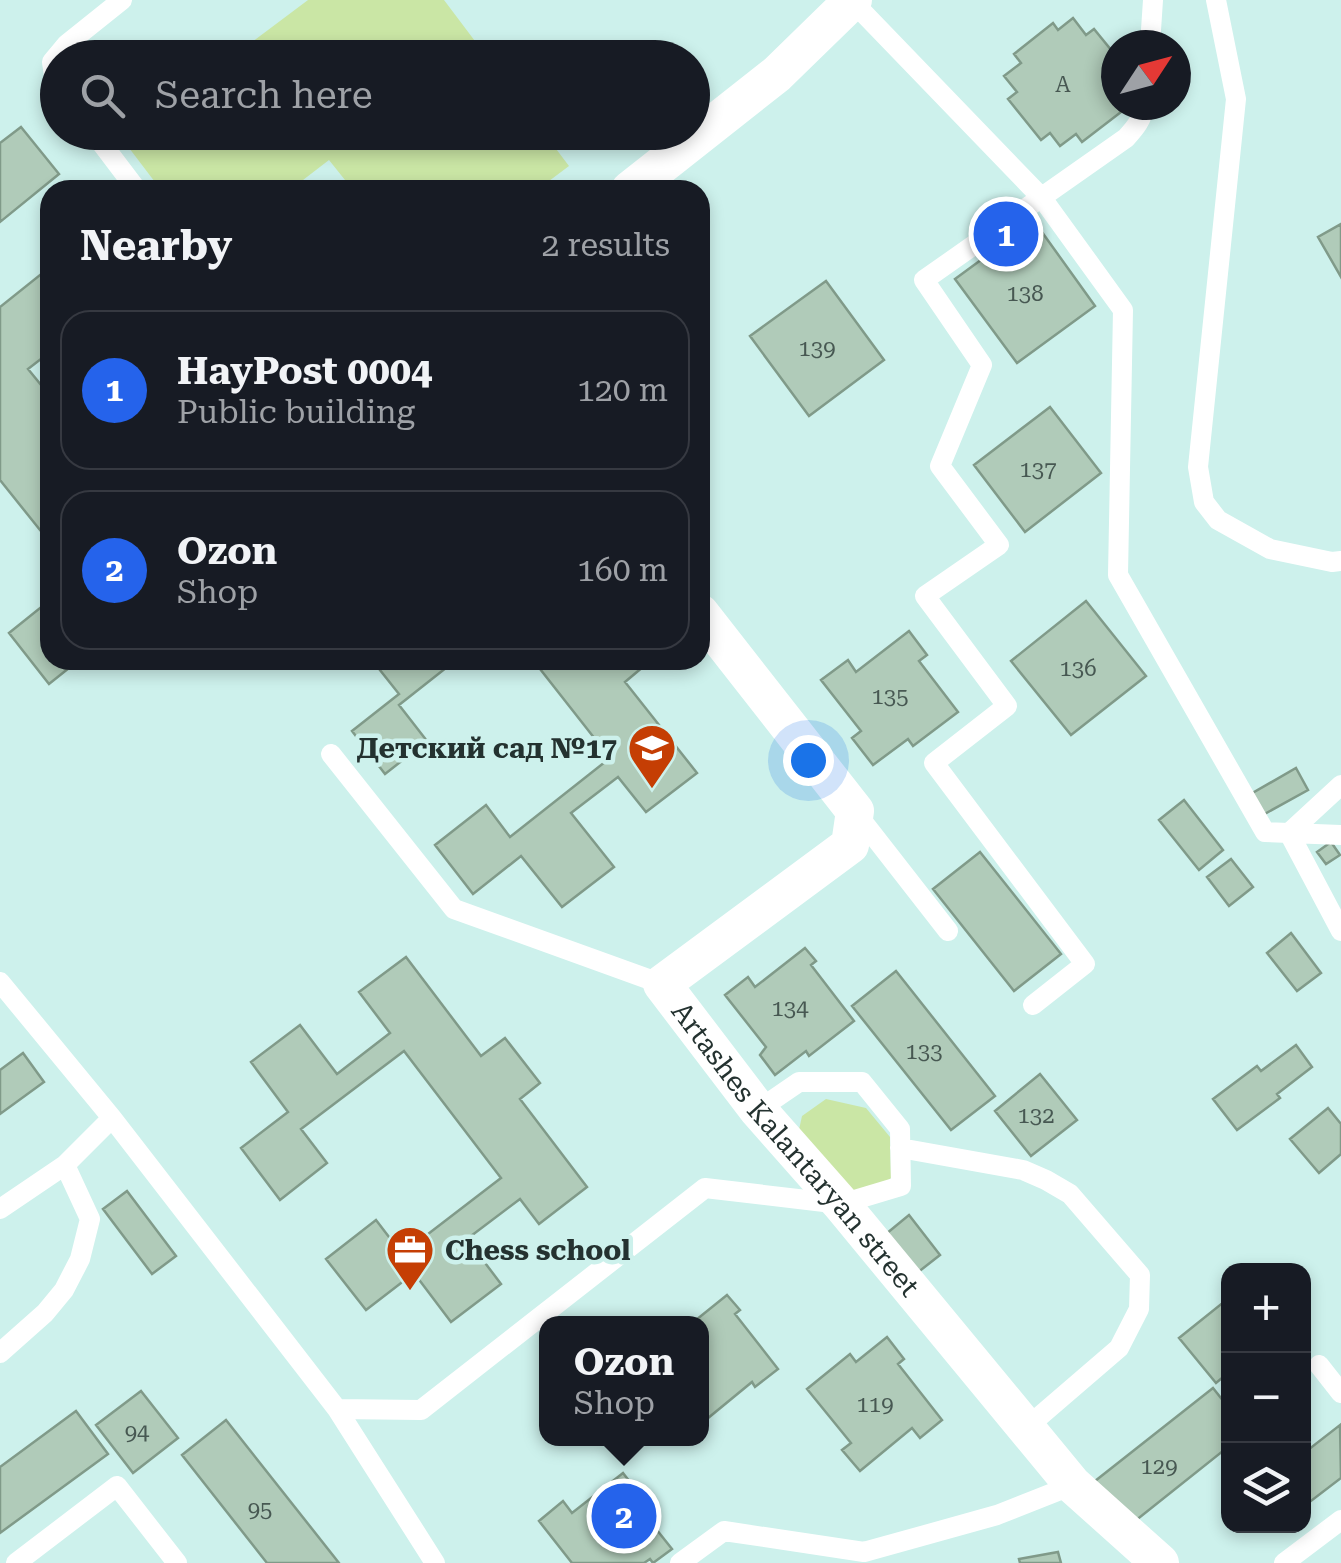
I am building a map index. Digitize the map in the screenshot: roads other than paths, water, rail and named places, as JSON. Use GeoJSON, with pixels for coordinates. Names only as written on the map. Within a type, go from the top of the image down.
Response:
{"type":"FeatureCollection","features":[{"type":"Feature","properties":{"kind":"street"},"geometry":{"type":"LineString","coordinates":[[710,127],[778,74],[852,1]]}},
{"type":"Feature","properties":{"kind":"street"},"geometry":{"type":"LineString","coordinates":[[643,180],[681,150]]}},
{"type":"Feature","properties":{"kind":"street"},"geometry":{"type":"LineString","coordinates":[[710,625],[855,811]]}},
{"type":"Feature","properties":{"kind":"street","name":"Artashes Kalantaryan street"},"geometry":{"type":"LineString","coordinates":[[855,811],[850,845],[662,984],[758,1110],[841,1204],[1072,1485],[1160,1563]]}},
{"type":"Feature","properties":{"kind":"lane"},"geometry":{"type":"LineString","coordinates":[[72,40],[122,0]]}},
{"type":"Feature","properties":{"kind":"lane"},"geometry":{"type":"LineString","coordinates":[[1151,30],[1154,0]]}},
{"type":"Feature","properties":{"kind":"lane"},"geometry":{"type":"LineString","coordinates":[[1216,0],[1236,99],[1198,467],[1204,502],[1218,520],[1270,550],[1341,561]]}},
{"type":"Feature","properties":{"kind":"lane"},"geometry":{"type":"LineString","coordinates":[[852,1],[1042,198],[1123,310],[1118,575],[1265,832],[1341,836]]}},
{"type":"Feature","properties":{"kind":"lane"},"geometry":{"type":"LineString","coordinates":[[1033,1005],[1085,964],[934,763],[1007,706],[926,596],[999,544],[940,466],[982,365],[924,280],[1126,138],[1140,120]]}},
{"type":"Feature","properties":{"kind":"lane"},"geometry":{"type":"LineString","coordinates":[[107,150],[129,180]]}},
{"type":"Feature","properties":{"kind":"lane"},"geometry":{"type":"LineString","coordinates":[[331,754],[454,909],[662,984]]}},
{"type":"Feature","properties":{"kind":"lane"},"geometry":{"type":"LineString","coordinates":[[1289,833],[1341,785]]}},
{"type":"Feature","properties":{"kind":"lane"},"geometry":{"type":"LineString","coordinates":[[855,811],[948,931]]}},
{"type":"Feature","properties":{"kind":"lane"},"geometry":{"type":"LineString","coordinates":[[1289,833],[1341,932]]}},
{"type":"Feature","properties":{"kind":"lane"},"geometry":{"type":"LineString","coordinates":[[0,982],[112,1118],[336,1409],[435,1563]]}},
{"type":"Feature","properties":{"kind":"lane"},"geometry":{"type":"LineString","coordinates":[[541,1316],[705,1188],[841,1204],[901,1186],[900,1129],[862,1082],[798,1082],[758,1110]]}},
{"type":"Feature","properties":{"kind":"lane"},"geometry":{"type":"LineString","coordinates":[[0,1210],[65,1166],[112,1118]]}},
{"type":"Feature","properties":{"kind":"lane"},"geometry":{"type":"LineString","coordinates":[[900,1148],[1023,1170],[1046,1180],[1070,1194],[1140,1275],[1139,1310],[1118,1348],[1026,1428]]}},
{"type":"Feature","properties":{"kind":"lane"},"geometry":{"type":"LineString","coordinates":[[0,1353],[64,1290],[80,1259],[90,1219],[65,1166]]}},
{"type":"Feature","properties":{"kind":"lane"},"geometry":{"type":"LineString","coordinates":[[336,1409],[421,1410],[539,1318]]}},
{"type":"Feature","properties":{"kind":"lane"},"geometry":{"type":"LineString","coordinates":[[1319,1365],[1341,1393]]}},
{"type":"Feature","properties":{"kind":"lane"},"geometry":{"type":"LineString","coordinates":[[680,1563],[724,1531],[864,1552],[997,1515],[1072,1485]]}},
{"type":"Feature","properties":{"kind":"lane"},"geometry":{"type":"LineString","coordinates":[[16,1563],[117,1486],[177,1563]]}},
{"type":"Feature","properties":{"kind":"lane"},"geometry":{"type":"LineString","coordinates":[[1284,1563],[1341,1520]]}},
{"type":"Feature","properties":{"kind":"place","name":"HayPost 0004"},"geometry":{"type":"Point","coordinates":[1006,234]}},
{"type":"Feature","properties":{"kind":"place","name":"Детский сад №17"},"geometry":{"type":"Point","coordinates":[652,790]}},
{"type":"Feature","properties":{"kind":"place","name":"Chess school"},"geometry":{"type":"Point","coordinates":[410,1292]}},
{"type":"Feature","properties":{"kind":"place","name":"Ozon"},"geometry":{"type":"Point","coordinates":[624,1516]}}]}
